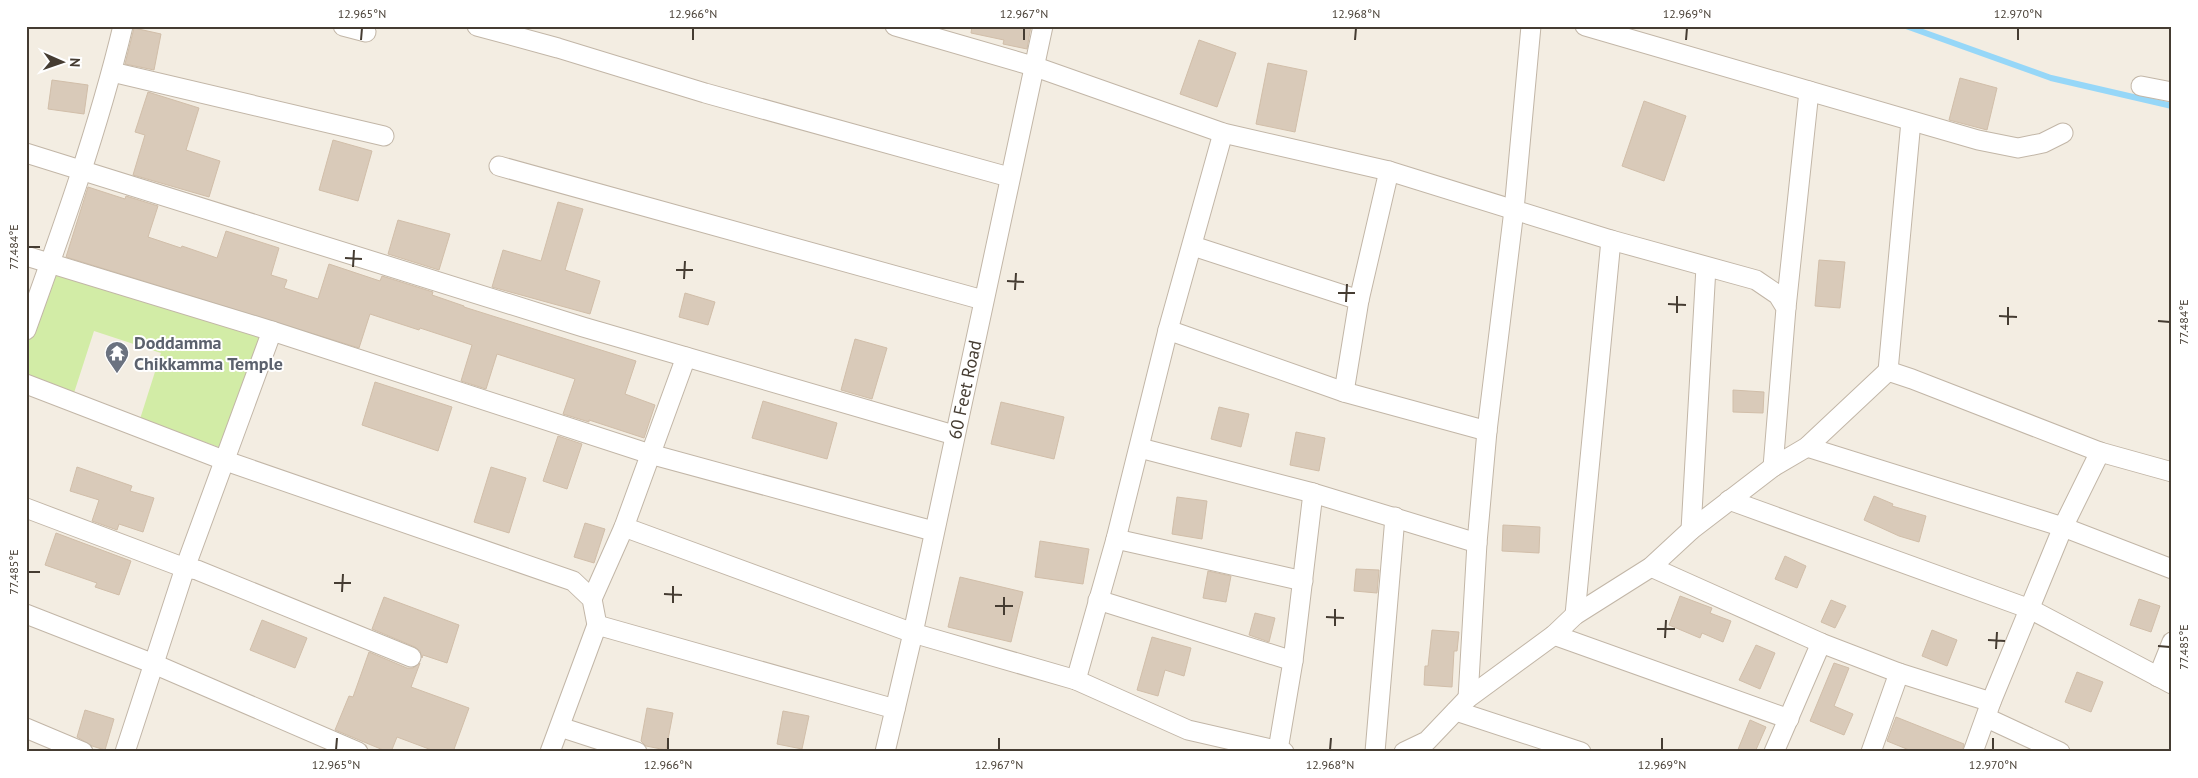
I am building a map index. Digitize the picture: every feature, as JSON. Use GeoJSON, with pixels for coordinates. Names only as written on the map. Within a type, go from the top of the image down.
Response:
{"type":"FeatureCollection","features":[{"type":"Feature","properties":{"kind":"street"},"geometry":{"type":"LineString","coordinates":[[26,330],[82,169],[112,72],[123,26]]}},
{"type":"Feature","properties":{"kind":"street"},"geometry":{"type":"LineString","coordinates":[[342,26],[366,32]]}},
{"type":"Feature","properties":{"kind":"street"},"geometry":{"type":"LineString","coordinates":[[477,26],[558,48],[705,93],[1009,177]]}},
{"type":"Feature","properties":{"kind":"street"},"geometry":{"type":"LineString","coordinates":[[895,26],[1033,66],[1223,133],[1389,171],[1611,240],[1756,280],[1778,295],[1786,308]]}},
{"type":"Feature","properties":{"kind":"street","name":"60 Feet Road"},"geometry":{"type":"LineString","coordinates":[[886,752],[1043,26]]}},
{"type":"Feature","properties":{"kind":"street"},"geometry":{"type":"LineString","coordinates":[[1462,704],[1487,431],[1514,210],[1531,26]]}},
{"type":"Feature","properties":{"kind":"street"},"geometry":{"type":"LineString","coordinates":[[1585,26],[1978,140],[2018,148],[2042,143],[2063,133]]}},
{"type":"Feature","properties":{"kind":"street"},"geometry":{"type":"LineString","coordinates":[[112,72],[384,136]]}},
{"type":"Feature","properties":{"kind":"street"},"geometry":{"type":"LineString","coordinates":[[2141,86],[2172,92]]}},
{"type":"Feature","properties":{"kind":"street"},"geometry":{"type":"LineString","coordinates":[[1773,466],[1786,308],[1810,91]]}},
{"type":"Feature","properties":{"kind":"street"},"geometry":{"type":"LineString","coordinates":[[1404,752],[1427,741],[1462,704],[1554,635],[1574,615],[1651,567],[1691,530],[1773,466],[1807,447],[1888,372],[1912,121]]}},
{"type":"Feature","properties":{"kind":"street"},"geometry":{"type":"LineString","coordinates":[[1076,680],[1116,540],[1168,330],[1223,133]]}},
{"type":"Feature","properties":{"kind":"street"},"geometry":{"type":"LineString","coordinates":[[26,153],[686,357],[954,435]]}},
{"type":"Feature","properties":{"kind":"street"},"geometry":{"type":"LineString","coordinates":[[499,166],[983,300]]}},
{"type":"Feature","properties":{"kind":"street"},"geometry":{"type":"LineString","coordinates":[[1344,392],[1359,300],[1389,171]]}},
{"type":"Feature","properties":{"kind":"street"},"geometry":{"type":"LineString","coordinates":[[1574,615],[1611,240]]}},
{"type":"Feature","properties":{"kind":"street"},"geometry":{"type":"LineString","coordinates":[[1192,246],[1359,300]]}},
{"type":"Feature","properties":{"kind":"street"},"geometry":{"type":"LineString","coordinates":[[26,256],[272,331],[650,454],[934,531]]}},
{"type":"Feature","properties":{"kind":"street"},"geometry":{"type":"LineString","coordinates":[[1691,530],[1706,267]]}},
{"type":"Feature","properties":{"kind":"street"},"geometry":{"type":"LineString","coordinates":[[1168,330],[1344,392],[1487,431]]}},
{"type":"Feature","properties":{"kind":"street"},"geometry":{"type":"LineString","coordinates":[[125,752],[185,568],[226,461],[272,331]]}},
{"type":"Feature","properties":{"kind":"street"},"geometry":{"type":"LineString","coordinates":[[550,752],[597,625],[592,599],[624,527],[686,357]]}},
{"type":"Feature","properties":{"kind":"street"},"geometry":{"type":"LineString","coordinates":[[1888,372],[1930,386],[2100,452],[2172,472]]}},
{"type":"Feature","properties":{"kind":"street"},"geometry":{"type":"LineString","coordinates":[[26,384],[226,461],[573,581],[592,599]]}},
{"type":"Feature","properties":{"kind":"street"},"geometry":{"type":"LineString","coordinates":[[1807,447],[2063,527],[2172,569]]}},
{"type":"Feature","properties":{"kind":"street"},"geometry":{"type":"LineString","coordinates":[[1140,448],[1313,493],[1477,543]]}},
{"type":"Feature","properties":{"kind":"street"},"geometry":{"type":"LineString","coordinates":[[1973,752],[2063,527],[2100,452]]}},
{"type":"Feature","properties":{"kind":"street"},"geometry":{"type":"LineString","coordinates":[[624,527],[913,633],[1076,680],[1188,730],[1281,751],[1313,493]]}},
{"type":"Feature","properties":{"kind":"street"},"geometry":{"type":"LineString","coordinates":[[1729,500],[2030,609],[2165,680],[2172,642]]}},
{"type":"Feature","properties":{"kind":"street"},"geometry":{"type":"LineString","coordinates":[[26,508],[185,568],[197,570],[411,658]]}},
{"type":"Feature","properties":{"kind":"street"},"geometry":{"type":"LineString","coordinates":[[1375,752],[1395,517]]}},
{"type":"Feature","properties":{"kind":"street"},"geometry":{"type":"LineString","coordinates":[[1116,540],[1303,581]]}},
{"type":"Feature","properties":{"kind":"street"},"geometry":{"type":"LineString","coordinates":[[1651,567],[1821,643],[1989,710],[2060,752]]}},
{"type":"Feature","properties":{"kind":"street"},"geometry":{"type":"LineString","coordinates":[[1098,600],[1293,661]]}},
{"type":"Feature","properties":{"kind":"street"},"geometry":{"type":"LineString","coordinates":[[26,614],[154,664],[358,752]]}},
{"type":"Feature","properties":{"kind":"street"},"geometry":{"type":"LineString","coordinates":[[597,625],[895,709]]}},
{"type":"Feature","properties":{"kind":"street"},"geometry":{"type":"LineString","coordinates":[[1554,635],[1788,719]]}},
{"type":"Feature","properties":{"kind":"street"},"geometry":{"type":"LineString","coordinates":[[1774,752],[1821,643]]}},
{"type":"Feature","properties":{"kind":"street"},"geometry":{"type":"LineString","coordinates":[[1871,752],[1899,673]]}},
{"type":"Feature","properties":{"kind":"street"},"geometry":{"type":"LineString","coordinates":[[1462,704],[1581,752]]}},
{"type":"Feature","properties":{"kind":"street"},"geometry":{"type":"LineString","coordinates":[[560,727],[637,752]]}},
{"type":"Feature","properties":{"kind":"street"},"geometry":{"type":"LineString","coordinates":[[26,728],[83,752]]}},
{"type":"Feature","properties":{"kind":"green space"},"geometry":{"type":"Polygon","coordinates":[[[54,266],[265,339],[227,450],[140,419],[161,353],[94,331],[73,396],[26,380],[26,346],[54,266]]]}},
{"type":"Feature","properties":{"kind":"building"},"geometry":{"type":"Polygon","coordinates":[[[972,26],[1031,26],[1027,49],[1003,44],[1004,40],[971,33],[972,26]]]}},
{"type":"Feature","properties":{"kind":"building"},"geometry":{"type":"Polygon","coordinates":[[[134,28],[161,34],[154,70],[125,64],[134,28]]]}},
{"type":"Feature","properties":{"kind":"building"},"geometry":{"type":"Polygon","coordinates":[[[1199,40],[1236,53],[1217,107],[1180,94],[1199,40]]]}},
{"type":"Feature","properties":{"kind":"building"},"geometry":{"type":"Polygon","coordinates":[[[1268,63],[1307,71],[1295,132],[1256,124],[1268,63]]]}},
{"type":"Feature","properties":{"kind":"building"},"geometry":{"type":"Polygon","coordinates":[[[1960,78],[1997,88],[1987,130],[1949,120],[1960,78]]]}},
{"type":"Feature","properties":{"kind":"building"},"geometry":{"type":"Polygon","coordinates":[[[52,80],[88,85],[84,114],[48,109],[52,80]]]}},
{"type":"Feature","properties":{"kind":"building"},"geometry":{"type":"Polygon","coordinates":[[[148,92],[199,108],[186,150],[220,161],[209,197],[133,175],[145,135],[135,132],[148,92]]]}},
{"type":"Feature","properties":{"kind":"building"},"geometry":{"type":"Polygon","coordinates":[[[1644,101],[1686,116],[1664,181],[1622,166],[1644,101]]]}},
{"type":"Feature","properties":{"kind":"building"},"geometry":{"type":"Polygon","coordinates":[[[333,140],[372,151],[358,201],[319,190],[333,140]]]}},
{"type":"Feature","properties":{"kind":"building"},"geometry":{"type":"Polygon","coordinates":[[[88,187],[125,199],[126,196],[158,206],[148,237],[181,248],[182,246],[217,258],[226,231],[279,248],[271,275],[287,280],[284,288],[318,299],[329,264],[380,281],[382,276],[433,292],[432,295],[464,307],[636,361],[625,394],[655,405],[644,438],[589,420],[589,422],[563,414],[575,379],[497,354],[486,389],[461,381],[472,345],[420,328],[419,330],[370,314],[359,348],[66,257],[88,187]]]}},
{"type":"Feature","properties":{"kind":"building"},"geometry":{"type":"Polygon","coordinates":[[[558,202],[583,209],[565,270],[600,281],[590,314],[492,287],[503,250],[541,261],[558,202]]]}},
{"type":"Feature","properties":{"kind":"building"},"geometry":{"type":"Polygon","coordinates":[[[398,220],[450,234],[439,270],[388,254],[398,220]]]}},
{"type":"Feature","properties":{"kind":"building"},"geometry":{"type":"Polygon","coordinates":[[[1819,260],[1845,262],[1840,308],[1815,306],[1819,260]]]}},
{"type":"Feature","properties":{"kind":"building"},"geometry":{"type":"Polygon","coordinates":[[[685,293],[715,302],[708,325],[679,317],[685,293]]]}},
{"type":"Feature","properties":{"kind":"building"},"geometry":{"type":"Polygon","coordinates":[[[855,339],[887,348],[872,399],[841,390],[855,339]]]}},
{"type":"Feature","properties":{"kind":"building"},"geometry":{"type":"Polygon","coordinates":[[[375,382],[452,407],[438,451],[362,425],[375,382]]]}},
{"type":"Feature","properties":{"kind":"building"},"geometry":{"type":"Polygon","coordinates":[[[1733,390],[1764,392],[1763,413],[1733,412],[1733,390]]]}},
{"type":"Feature","properties":{"kind":"building"},"geometry":{"type":"Polygon","coordinates":[[[763,401],[837,423],[827,459],[752,438],[763,401]]]}},
{"type":"Feature","properties":{"kind":"building"},"geometry":{"type":"Polygon","coordinates":[[[1001,402],[1064,417],[1054,459],[991,444],[1001,402]]]}},
{"type":"Feature","properties":{"kind":"building"},"geometry":{"type":"Polygon","coordinates":[[[1219,407],[1249,414],[1241,447],[1211,439],[1219,407]]]}},
{"type":"Feature","properties":{"kind":"building"},"geometry":{"type":"Polygon","coordinates":[[[1296,432],[1325,438],[1319,471],[1290,465],[1296,432]]]}},
{"type":"Feature","properties":{"kind":"building"},"geometry":{"type":"Polygon","coordinates":[[[558,436],[582,444],[567,489],[543,481],[558,436]]]}},
{"type":"Feature","properties":{"kind":"building"},"geometry":{"type":"Polygon","coordinates":[[[77,467],[132,486],[130,491],[154,498],[143,532],[119,524],[117,530],[92,521],[99,500],[70,491],[77,467]]]}},
{"type":"Feature","properties":{"kind":"building"},"geometry":{"type":"Polygon","coordinates":[[[491,467],[526,478],[509,533],[474,522],[491,467]]]}},
{"type":"Feature","properties":{"kind":"building"},"geometry":{"type":"Polygon","coordinates":[[[1874,496],[1893,504],[1892,506],[1926,516],[1919,542],[1899,536],[1864,520],[1874,496]]]}},
{"type":"Feature","properties":{"kind":"building"},"geometry":{"type":"Polygon","coordinates":[[[1177,497],[1207,501],[1202,539],[1172,534],[1177,497]]]}},
{"type":"Feature","properties":{"kind":"building"},"geometry":{"type":"Polygon","coordinates":[[[585,523],[605,529],[594,563],[574,557],[585,523]]]}},
{"type":"Feature","properties":{"kind":"building"},"geometry":{"type":"Polygon","coordinates":[[[1503,525],[1540,527],[1539,553],[1502,551],[1503,525]]]}},
{"type":"Feature","properties":{"kind":"building"},"geometry":{"type":"Polygon","coordinates":[[[56,533],[131,561],[119,595],[95,587],[97,583],[45,565],[56,533]]]}},
{"type":"Feature","properties":{"kind":"building"},"geometry":{"type":"Polygon","coordinates":[[[1040,541],[1089,549],[1083,584],[1035,577],[1040,541]]]}},
{"type":"Feature","properties":{"kind":"building"},"geometry":{"type":"Polygon","coordinates":[[[1785,556],[1806,566],[1797,588],[1775,579],[1785,556]]]}},
{"type":"Feature","properties":{"kind":"building"},"geometry":{"type":"Polygon","coordinates":[[[1356,569],[1379,570],[1377,593],[1354,591],[1356,569]]]}},
{"type":"Feature","properties":{"kind":"building"},"geometry":{"type":"Polygon","coordinates":[[[1208,571],[1231,576],[1226,602],[1203,598],[1208,571]]]}},
{"type":"Feature","properties":{"kind":"building"},"geometry":{"type":"Polygon","coordinates":[[[960,577],[1023,592],[1011,642],[948,627],[960,577]]]}},
{"type":"Feature","properties":{"kind":"building"},"geometry":{"type":"Polygon","coordinates":[[[1680,596],[1712,608],[1710,613],[1731,621],[1723,642],[1702,633],[1700,638],[1669,625],[1680,596]]]}},
{"type":"Feature","properties":{"kind":"building"},"geometry":{"type":"Polygon","coordinates":[[[384,597],[459,625],[447,663],[423,655],[422,658],[420,651],[415,647],[372,629],[384,597]]]}},
{"type":"Feature","properties":{"kind":"building"},"geometry":{"type":"Polygon","coordinates":[[[2139,599],[2160,606],[2151,632],[2130,625],[2139,599]]]}},
{"type":"Feature","properties":{"kind":"building"},"geometry":{"type":"Polygon","coordinates":[[[1831,600],[1846,606],[1835,628],[1821,622],[1831,600]]]}},
{"type":"Feature","properties":{"kind":"building"},"geometry":{"type":"Polygon","coordinates":[[[1255,613],[1275,618],[1269,642],[1249,635],[1255,613]]]}},
{"type":"Feature","properties":{"kind":"building"},"geometry":{"type":"Polygon","coordinates":[[[262,620],[307,638],[295,668],[250,650],[262,620]]]}},
{"type":"Feature","properties":{"kind":"building"},"geometry":{"type":"Polygon","coordinates":[[[1432,630],[1459,632],[1457,651],[1454,651],[1452,687],[1424,685],[1425,666],[1428,666],[1432,630]]]}},
{"type":"Feature","properties":{"kind":"building"},"geometry":{"type":"Polygon","coordinates":[[[1932,630],[1957,640],[1947,666],[1922,656],[1932,630]]]}},
{"type":"Feature","properties":{"kind":"building"},"geometry":{"type":"Polygon","coordinates":[[[1152,637],[1191,648],[1184,676],[1165,670],[1158,696],[1137,690],[1152,637]]]}},
{"type":"Feature","properties":{"kind":"building"},"geometry":{"type":"Polygon","coordinates":[[[1756,645],[1775,653],[1760,689],[1739,680],[1756,645]]]}},
{"type":"Feature","properties":{"kind":"building"},"geometry":{"type":"Polygon","coordinates":[[[369,652],[407,668],[413,668],[420,663],[411,687],[469,708],[453,752],[437,752],[397,737],[391,752],[388,752],[335,730],[349,696],[353,697],[369,652]]]}},
{"type":"Feature","properties":{"kind":"building"},"geometry":{"type":"Polygon","coordinates":[[[1834,663],[1849,668],[1834,706],[1853,714],[1844,735],[1810,721],[1834,663]]]}},
{"type":"Feature","properties":{"kind":"building"},"geometry":{"type":"Polygon","coordinates":[[[2077,672],[2103,682],[2091,712],[2065,702],[2077,672]]]}},
{"type":"Feature","properties":{"kind":"building"},"geometry":{"type":"Polygon","coordinates":[[[647,708],[673,713],[666,750],[646,746],[641,741],[647,708]]]}},
{"type":"Feature","properties":{"kind":"building"},"geometry":{"type":"Polygon","coordinates":[[[85,710],[114,719],[105,750],[92,746],[77,737],[85,710]]]}},
{"type":"Feature","properties":{"kind":"building"},"geometry":{"type":"Polygon","coordinates":[[[783,711],[809,716],[802,749],[777,744],[783,711]]]}},
{"type":"Feature","properties":{"kind":"building"},"geometry":{"type":"Polygon","coordinates":[[[1896,717],[1964,744],[1962,752],[1914,752],[1887,741],[1896,717]]]}},
{"type":"Feature","properties":{"kind":"building"},"geometry":{"type":"Polygon","coordinates":[[[1750,720],[1766,727],[1755,752],[1737,752],[1750,720]]]}},
{"type":"Feature","properties":{"kind":"waterway"},"geometry":{"type":"LineString","coordinates":[[1906,26],[2051,78],[2172,106]]}},
{"type":"Feature","properties":{"kind":"place","name":"Doddamma Chikkamma Temple"},"geometry":{"type":"Point","coordinates":[117,374]}}]}
